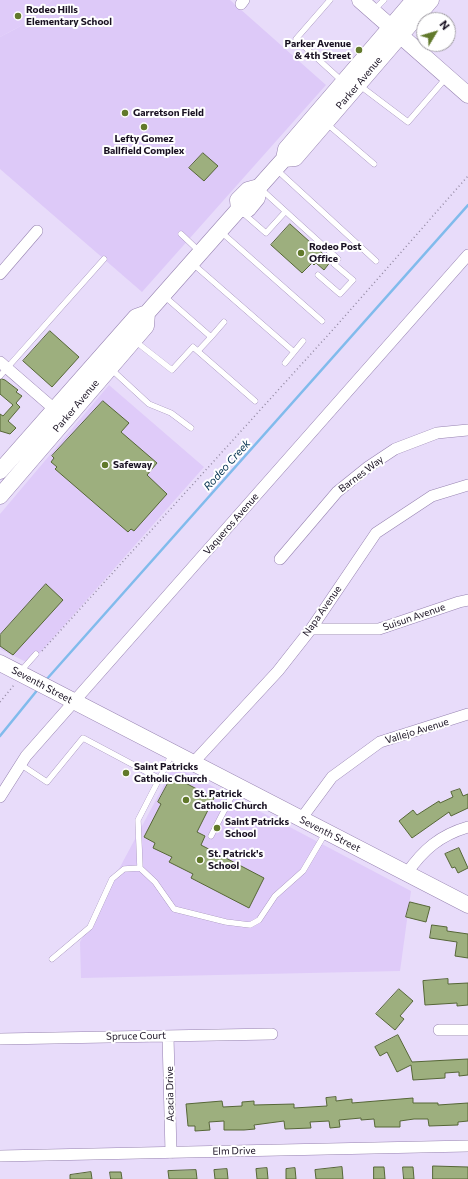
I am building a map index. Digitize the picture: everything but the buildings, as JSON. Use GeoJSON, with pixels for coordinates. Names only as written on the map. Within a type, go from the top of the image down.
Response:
{"type":"FeatureCollection","features":[{"type":"Feature","properties":{"kind":"main road"},"geometry":{"type":"LineString","coordinates":[[360,0],[468,95]]}},
{"type":"Feature","properties":{"kind":"main road","name":"Parker Avenue"},"geometry":{"type":"LineString","coordinates":[[395,31],[414,0]]}},
{"type":"Feature","properties":{"kind":"main road","name":"Parker Avenue"},"geometry":{"type":"LineString","coordinates":[[0,496],[60,414],[136,318],[147,313],[239,210],[238,200],[248,190],[258,187],[279,164],[286,149],[350,83],[395,31],[431,0]]}},
{"type":"Feature","properties":{"kind":"main road","name":"Parker Avenue"},"geometry":{"type":"LineString","coordinates":[[279,164],[295,158],[326,123],[350,83]]}},
{"type":"Feature","properties":{"kind":"main road","name":"Parker Avenue"},"geometry":{"type":"LineString","coordinates":[[0,471],[110,367],[146,326],[147,313]]}},
{"type":"Feature","properties":{"kind":"main road","name":"Seventh Street"},"geometry":{"type":"LineString","coordinates":[[0,663],[468,905]]}},
{"type":"Feature","properties":{"kind":"street"},"geometry":{"type":"LineString","coordinates":[[0,274],[38,231]]}},
{"type":"Feature","properties":{"kind":"street","name":"Vaqueros Avenue"},"geometry":{"type":"LineString","coordinates":[[0,797],[20,764],[73,701],[468,255]]}},
{"type":"Feature","properties":{"kind":"street"},"geometry":{"type":"LineString","coordinates":[[2,369],[60,414]]}},
{"type":"Feature","properties":{"kind":"street","name":"Barnes Way"},"geometry":{"type":"LineString","coordinates":[[280,559],[337,492],[368,467],[395,449],[437,434],[468,430]]}},
{"type":"Feature","properties":{"kind":"street","name":"Napa Avenue"},"geometry":{"type":"LineString","coordinates":[[193,763],[278,671],[311,629],[376,533],[432,496],[468,485]]}},
{"type":"Feature","properties":{"kind":"street","name":"Suisun Avenue"},"geometry":{"type":"LineString","coordinates":[[311,629],[378,629],[468,600]]}},
{"type":"Feature","properties":{"kind":"street","name":"Vallejo Avenue"},"geometry":{"type":"LineString","coordinates":[[301,819],[332,777],[380,742],[468,714]]}},
{"type":"Feature","properties":{"kind":"street"},"geometry":{"type":"LineString","coordinates":[[407,874],[419,856],[438,840],[468,827]]}},
{"type":"Feature","properties":{"kind":"street"},"geometry":{"type":"LineString","coordinates":[[439,1030],[468,1030]]}},
{"type":"Feature","properties":{"kind":"street","name":"Spruce Court"},"geometry":{"type":"LineString","coordinates":[[0,1039],[272,1034]]}},
{"type":"Feature","properties":{"kind":"street","name":"Acacia Drive"},"geometry":{"type":"LineString","coordinates":[[168,1036],[171,1153]]}},
{"type":"Feature","properties":{"kind":"street","name":"Elm Drive"},"geometry":{"type":"LineString","coordinates":[[0,1156],[468,1146]]}},
{"type":"Feature","properties":{"kind":"lane"},"geometry":{"type":"LineString","coordinates":[[330,0],[296,39],[350,83],[408,122],[448,76]]}},
{"type":"Feature","properties":{"kind":"lane"},"geometry":{"type":"LineString","coordinates":[[373,12],[384,0]]}},
{"type":"Feature","properties":{"kind":"lane"},"geometry":{"type":"LineString","coordinates":[[326,123],[374,164]]}},
{"type":"Feature","properties":{"kind":"lane"},"geometry":{"type":"LineString","coordinates":[[279,164],[376,261]]}},
{"type":"Feature","properties":{"kind":"lane"},"geometry":{"type":"LineString","coordinates":[[258,187],[338,259],[334,264],[352,280],[340,294],[318,275]]}},
{"type":"Feature","properties":{"kind":"lane"},"geometry":{"type":"LineString","coordinates":[[239,210],[266,233],[285,212]]}},
{"type":"Feature","properties":{"kind":"lane"},"geometry":{"type":"LineString","coordinates":[[220,231],[322,321]]}},
{"type":"Feature","properties":{"kind":"lane"},"geometry":{"type":"LineString","coordinates":[[181,234],[196,257],[294,352]]}},
{"type":"Feature","properties":{"kind":"lane"},"geometry":{"type":"LineString","coordinates":[[2,369],[104,259]]}},
{"type":"Feature","properties":{"kind":"lane"},"geometry":{"type":"LineString","coordinates":[[163,295],[211,337]]}},
{"type":"Feature","properties":{"kind":"lane"},"geometry":{"type":"LineString","coordinates":[[198,351],[224,322]]}},
{"type":"Feature","properties":{"kind":"lane"},"geometry":{"type":"LineString","coordinates":[[133,340],[172,370],[193,347],[255,401]]}},
{"type":"Feature","properties":{"kind":"lane"},"geometry":{"type":"LineString","coordinates":[[285,363],[303,341]]}},
{"type":"Feature","properties":{"kind":"lane"},"geometry":{"type":"LineString","coordinates":[[110,367],[149,404],[171,413],[191,428]]}},
{"type":"Feature","properties":{"kind":"lane"},"geometry":{"type":"LineString","coordinates":[[23,675],[36,656]]}},
{"type":"Feature","properties":{"kind":"lane"},"geometry":{"type":"LineString","coordinates":[[20,764],[47,782],[83,738],[160,779]]}},
{"type":"Feature","properties":{"kind":"lane"},"geometry":{"type":"LineString","coordinates":[[173,753],[138,820],[140,868],[155,882],[174,909],[226,922],[250,925],[259,920],[275,896],[303,871],[326,832]]}},
{"type":"Feature","properties":{"kind":"lane"},"geometry":{"type":"LineString","coordinates":[[211,836],[237,786]]}},
{"type":"Feature","properties":{"kind":"lane"},"geometry":{"type":"LineString","coordinates":[[52,959],[90,927],[112,879],[124,869],[140,868]]}},
{"type":"Feature","properties":{"kind":"path"},"geometry":{"type":"LineString","coordinates":[[36,656],[338,324],[468,176]]}},
{"type":"Feature","properties":{"kind":"path"},"geometry":{"type":"LineString","coordinates":[[0,702],[23,675]]}},
{"type":"Feature","properties":{"kind":"shaded area","name":"Rodeo Hills Elementary School"},"geometry":{"type":"Polygon","coordinates":[[[0,0],[52,0],[43,10],[28,22],[0,37],[0,0]]]}},
{"type":"Feature","properties":{"kind":"shaded area","name":"Lefty Gomez Ballfield Complex"},"geometry":{"type":"Polygon","coordinates":[[[52,0],[230,0],[326,85],[142,292],[0,169],[0,37],[28,21],[52,0]]]}},
{"type":"Feature","properties":{"kind":"shaded area"},"geometry":{"type":"Polygon","coordinates":[[[109,385],[204,467],[30,664],[0,649],[0,514],[109,385]]]}},
{"type":"Feature","properties":{"kind":"shaded area","name":"Saint Patricks School"},"geometry":{"type":"Polygon","coordinates":[[[174,766],[411,891],[400,971],[81,978],[80,942],[174,766]]]}},
{"type":"Feature","properties":{"kind":"waterway","name":"Rodeo Creek"},"geometry":{"type":"LineString","coordinates":[[46,680],[468,205]]}},
{"type":"Feature","properties":{"kind":"waterway","name":"Rodeo Creek"},"geometry":{"type":"LineString","coordinates":[[0,736],[39,688]]}},
{"type":"Feature","properties":{"kind":"place","name":"Rodeo Hills Elementary School"},"geometry":{"type":"Point","coordinates":[18,16]}},
{"type":"Feature","properties":{"kind":"place","name":"Parker Avenue & 4th Street"},"geometry":{"type":"Point","coordinates":[359,50]}},
{"type":"Feature","properties":{"kind":"place","name":"Garretson Field"},"geometry":{"type":"Point","coordinates":[125,113]}},
{"type":"Feature","properties":{"kind":"place","name":"Lefty Gomez Ballfield Complex"},"geometry":{"type":"Point","coordinates":[144,127]}},
{"type":"Feature","properties":{"kind":"place","name":"Rodeo Post Office"},"geometry":{"type":"Point","coordinates":[301,253]}},
{"type":"Feature","properties":{"kind":"place","name":"Safeway"},"geometry":{"type":"Point","coordinates":[105,465]}},
{"type":"Feature","properties":{"kind":"place","name":"Saint Patricks Catholic Church"},"geometry":{"type":"Point","coordinates":[126,773]}},
{"type":"Feature","properties":{"kind":"place","name":"St. Patrick Catholic Church"},"geometry":{"type":"Point","coordinates":[186,800]}},
{"type":"Feature","properties":{"kind":"place","name":"Saint Patricks School"},"geometry":{"type":"Point","coordinates":[217,828]}},
{"type":"Feature","properties":{"kind":"place","name":"St. Patrick's School"},"geometry":{"type":"Point","coordinates":[200,860]}}]}
